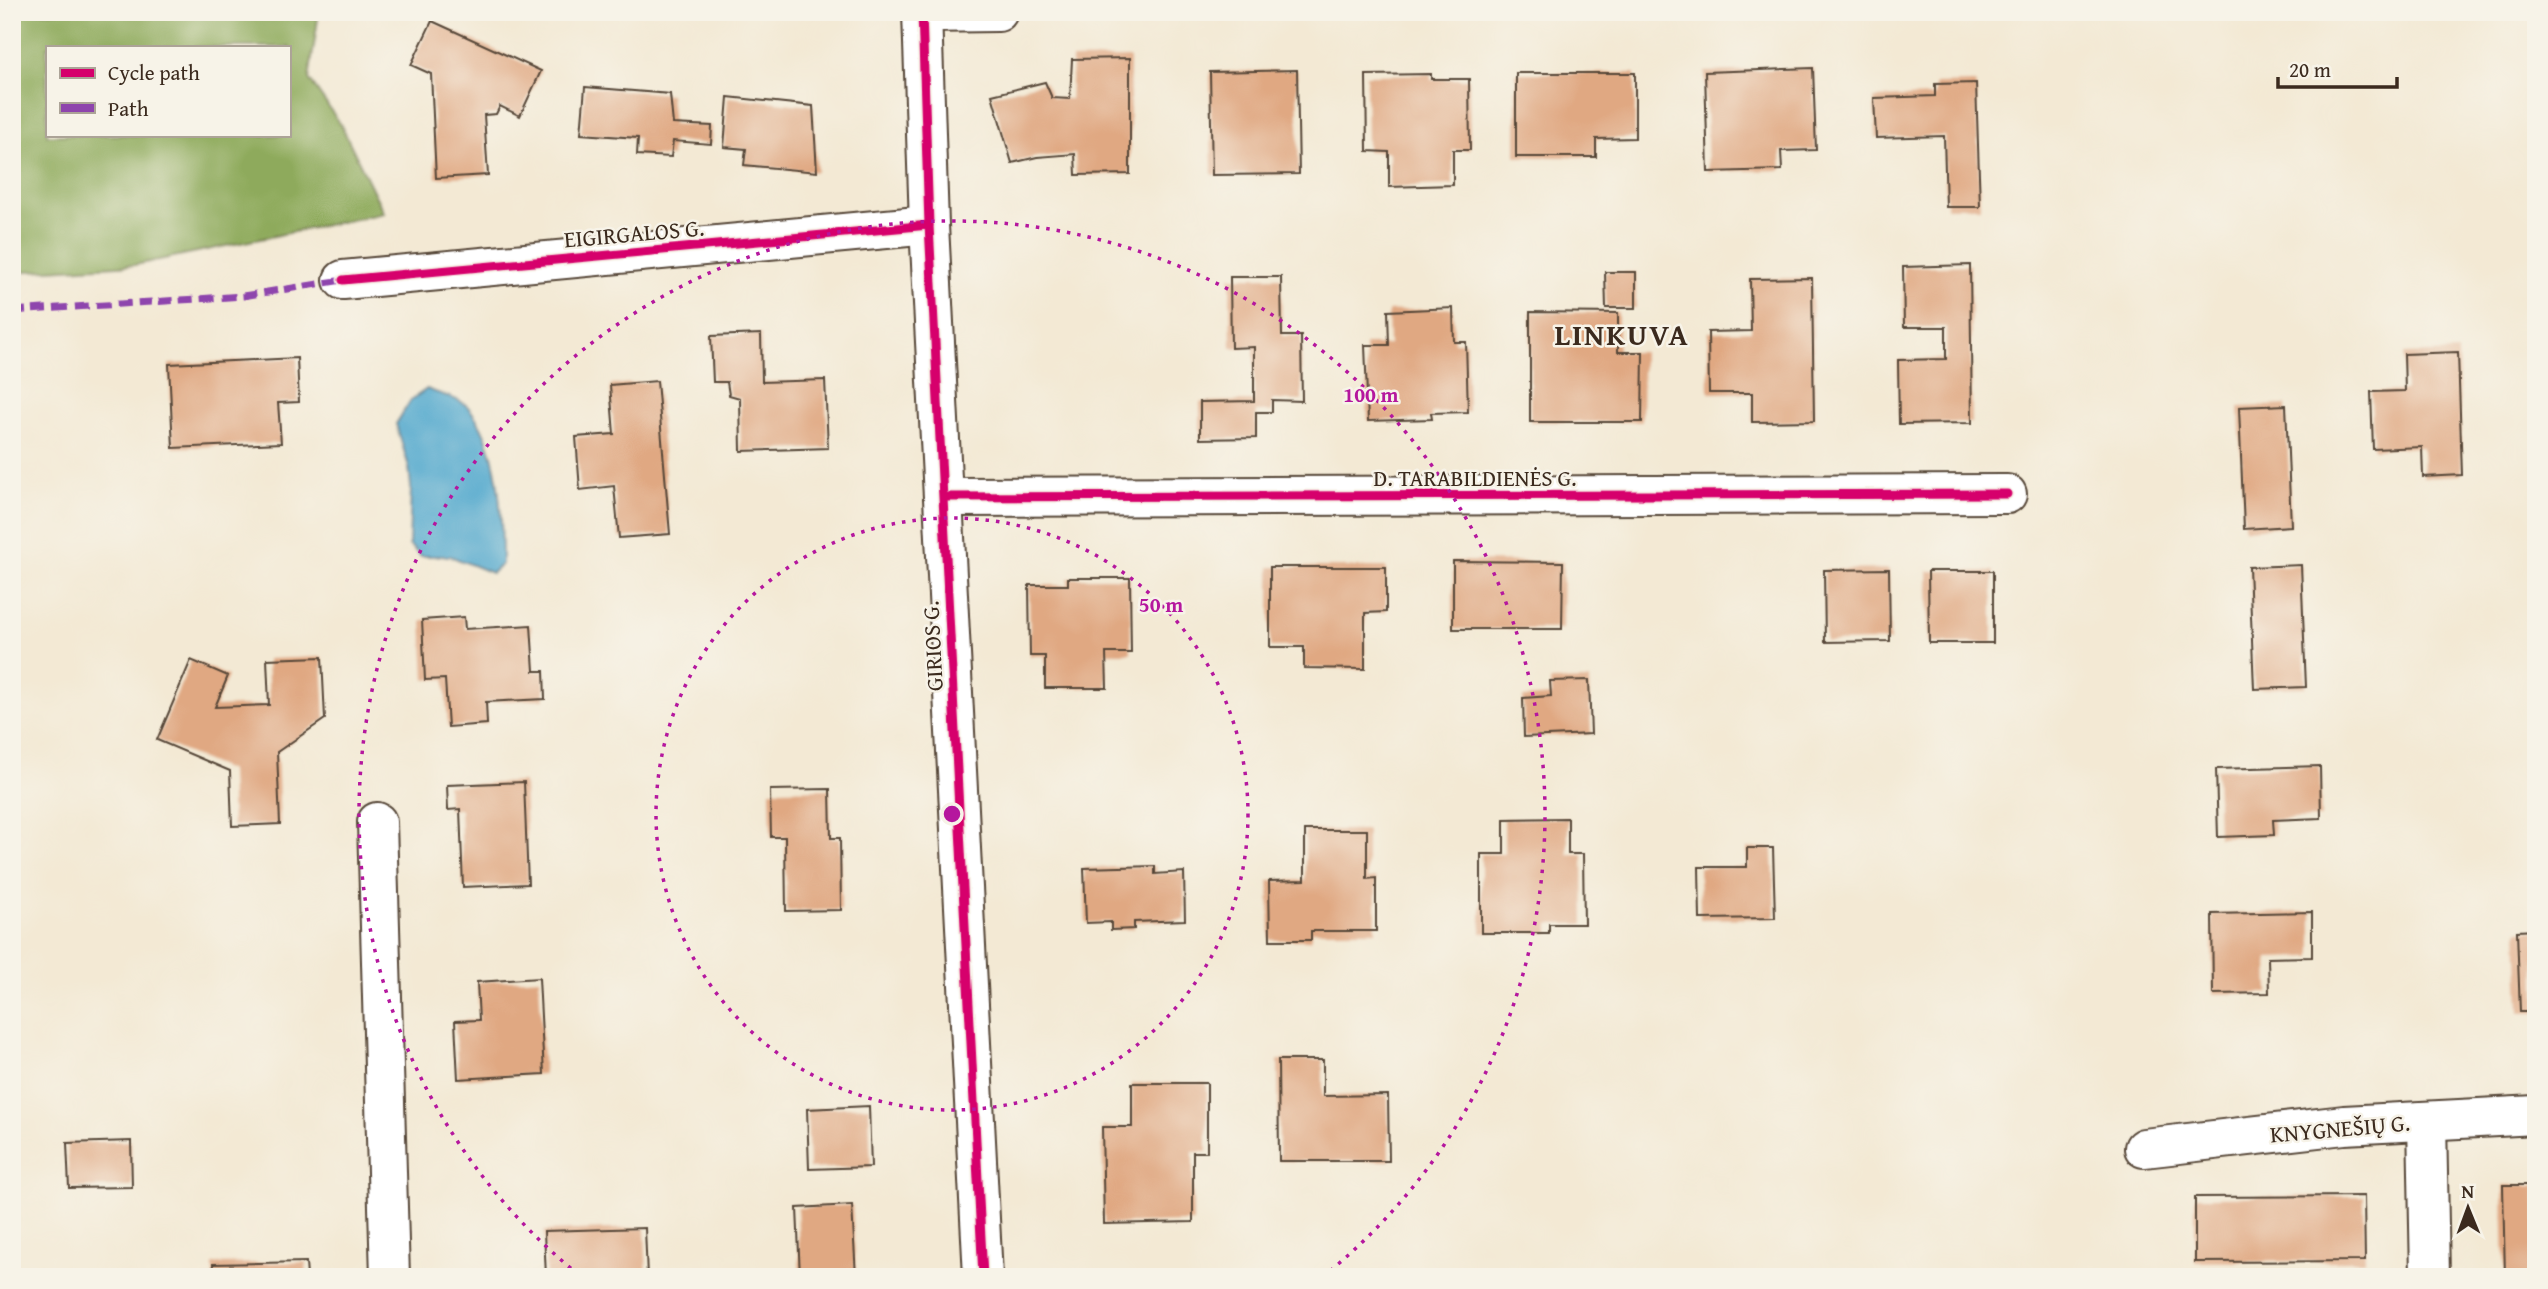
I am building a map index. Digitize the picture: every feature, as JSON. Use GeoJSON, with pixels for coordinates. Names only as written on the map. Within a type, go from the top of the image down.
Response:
{"type":"FeatureCollection","features":[{"type":"Feature","properties":{"kind":"street"},"geometry":{"type":"LineString","coordinates":[[922,13],[998,12]]}},
{"type":"Feature","properties":{"kind":"street","name":"GIRIOS G."},"geometry":{"type":"LineString","coordinates":[[922,13],[929,225],[982,1277]]}},
{"type":"Feature","properties":{"kind":"street","name":"EIGIRGALOS G."},"geometry":{"type":"LineString","coordinates":[[343,280],[929,225]]}},
{"type":"Feature","properties":{"kind":"street","name":"D. TARABILDIENĖS G."},"geometry":{"type":"LineString","coordinates":[[944,497],[2007,495]]}},
{"type":"Feature","properties":{"kind":"street"},"geometry":{"type":"LineString","coordinates":[[377,822],[390,1277]]}},
{"type":"Feature","properties":{"kind":"street","name":"KNYGNEŠIŲ G."},"geometry":{"type":"LineString","coordinates":[[2144,1148],[2344,1125],[2536,1115]]}},
{"type":"Feature","properties":{"kind":"street"},"geometry":{"type":"LineString","coordinates":[[2427,1121],[2430,1277]]}},
{"type":"Feature","properties":{"kind":"green space"},"geometry":{"type":"Polygon","coordinates":[[[12,12],[319,12],[309,79],[341,125],[384,213],[135,265],[12,272],[12,12]]]}},
{"type":"Feature","properties":{"kind":"water"},"geometry":{"type":"Polygon","coordinates":[[[427,389],[454,398],[467,406],[487,440],[497,481],[501,525],[502,564],[492,573],[450,556],[421,556],[409,545],[409,467],[396,424],[411,400],[427,389]]]}},
{"type":"Feature","properties":{"kind":"building"},"geometry":{"type":"Polygon","coordinates":[[[432,21],[541,71],[520,116],[500,106],[496,114],[484,115],[488,175],[436,178],[431,74],[411,65],[432,21]]]}},
{"type":"Feature","properties":{"kind":"building"},"geometry":{"type":"Polygon","coordinates":[[[1130,58],[1130,174],[1076,175],[1075,154],[1037,157],[1012,163],[992,95],[1045,82],[1052,98],[1070,99],[1072,59],[1130,58]]]}},
{"type":"Feature","properties":{"kind":"building"},"geometry":{"type":"Polygon","coordinates":[[[1813,68],[1816,150],[1781,151],[1782,170],[1708,172],[1705,72],[1813,68]]]}},
{"type":"Feature","properties":{"kind":"building"},"geometry":{"type":"Polygon","coordinates":[[[1297,70],[1299,174],[1212,175],[1210,72],[1297,70]]]}},
{"type":"Feature","properties":{"kind":"building"},"geometry":{"type":"Polygon","coordinates":[[[1516,73],[1635,73],[1635,138],[1596,139],[1596,157],[1516,157],[1516,73]]]}},
{"type":"Feature","properties":{"kind":"building"},"geometry":{"type":"Polygon","coordinates":[[[1431,74],[1431,79],[1469,79],[1470,150],[1453,150],[1453,185],[1389,187],[1389,152],[1367,151],[1366,75],[1431,74]]]}},
{"type":"Feature","properties":{"kind":"building"},"geometry":{"type":"Polygon","coordinates":[[[1976,83],[1980,207],[1946,207],[1944,136],[1876,138],[1874,98],[1935,96],[1935,84],[1976,83]]]}},
{"type":"Feature","properties":{"kind":"building"},"geometry":{"type":"Polygon","coordinates":[[[585,87],[670,94],[673,124],[712,126],[711,144],[673,141],[671,157],[637,155],[638,138],[581,134],[585,87]]]}},
{"type":"Feature","properties":{"kind":"building"},"geometry":{"type":"Polygon","coordinates":[[[728,97],[813,106],[817,172],[744,165],[746,149],[724,147],[728,97]]]}},
{"type":"Feature","properties":{"kind":"building"},"geometry":{"type":"Polygon","coordinates":[[[1970,265],[1972,423],[1899,424],[1898,360],[1946,359],[1946,327],[1904,327],[1903,267],[1970,265]]]}},
{"type":"Feature","properties":{"kind":"building"},"geometry":{"type":"Polygon","coordinates":[[[1605,272],[1636,272],[1636,308],[1606,308],[1605,272]]]}},
{"type":"Feature","properties":{"kind":"building"},"geometry":{"type":"Polygon","coordinates":[[[1230,277],[1281,277],[1282,336],[1301,336],[1302,401],[1272,400],[1272,412],[1256,412],[1256,438],[1200,439],[1200,402],[1254,401],[1254,347],[1231,348],[1230,277]]]}},
{"type":"Feature","properties":{"kind":"building"},"geometry":{"type":"Polygon","coordinates":[[[1812,278],[1814,421],[1752,422],[1752,393],[1709,393],[1708,332],[1751,331],[1750,279],[1812,278]]]}},
{"type":"Feature","properties":{"kind":"building"},"geometry":{"type":"Polygon","coordinates":[[[1453,308],[1454,342],[1466,342],[1468,412],[1431,413],[1432,419],[1368,421],[1365,345],[1389,345],[1388,311],[1453,308]]]}},
{"type":"Feature","properties":{"kind":"building"},"geometry":{"type":"Polygon","coordinates":[[[1530,312],[1618,313],[1618,352],[1643,352],[1642,422],[1530,422],[1530,312]]]}},
{"type":"Feature","properties":{"kind":"building"},"geometry":{"type":"Polygon","coordinates":[[[761,334],[762,382],[825,380],[828,448],[741,451],[740,398],[729,395],[727,382],[713,382],[711,336],[761,334]]]}},
{"type":"Feature","properties":{"kind":"building"},"geometry":{"type":"Polygon","coordinates":[[[2458,352],[2462,475],[2423,477],[2422,447],[2373,449],[2371,392],[2405,391],[2404,354],[2458,352]]]}},
{"type":"Feature","properties":{"kind":"building"},"geometry":{"type":"Polygon","coordinates":[[[297,358],[299,402],[278,403],[281,443],[173,448],[169,364],[297,358]]]}},
{"type":"Feature","properties":{"kind":"building"},"geometry":{"type":"Polygon","coordinates":[[[657,381],[670,534],[619,538],[614,486],[580,490],[576,437],[614,434],[610,385],[657,381]]]}},
{"type":"Feature","properties":{"kind":"building"},"geometry":{"type":"Polygon","coordinates":[[[2286,405],[2291,526],[2244,529],[2239,407],[2286,405]]]}},
{"type":"Feature","properties":{"kind":"building"},"geometry":{"type":"Polygon","coordinates":[[[1453,561],[1563,562],[1562,629],[1453,629],[1453,561]]]}},
{"type":"Feature","properties":{"kind":"building"},"geometry":{"type":"Polygon","coordinates":[[[2301,565],[2306,687],[2254,689],[2249,567],[2301,565]]]}},
{"type":"Feature","properties":{"kind":"building"},"geometry":{"type":"Polygon","coordinates":[[[1270,567],[1386,567],[1386,612],[1365,613],[1365,669],[1304,668],[1304,647],[1270,647],[1270,567]]]}},
{"type":"Feature","properties":{"kind":"building"},"geometry":{"type":"Polygon","coordinates":[[[1889,569],[1890,641],[1825,642],[1824,570],[1889,569]]]}},
{"type":"Feature","properties":{"kind":"building"},"geometry":{"type":"Polygon","coordinates":[[[1928,571],[1993,571],[1993,643],[1929,643],[1928,571]]]}},
{"type":"Feature","properties":{"kind":"building"},"geometry":{"type":"Polygon","coordinates":[[[1068,578],[1130,578],[1131,653],[1106,653],[1107,688],[1045,688],[1045,656],[1030,656],[1029,585],[1068,585],[1068,578]]]}},
{"type":"Feature","properties":{"kind":"building"},"geometry":{"type":"Polygon","coordinates":[[[464,617],[465,629],[531,625],[534,671],[544,671],[545,699],[486,702],[487,724],[448,727],[445,679],[425,680],[422,620],[464,617]]]}},
{"type":"Feature","properties":{"kind":"building"},"geometry":{"type":"Polygon","coordinates":[[[322,657],[325,719],[277,752],[280,824],[232,826],[230,771],[157,740],[191,660],[228,676],[215,707],[269,705],[267,659],[322,657]]]}},
{"type":"Feature","properties":{"kind":"building"},"geometry":{"type":"Polygon","coordinates":[[[1589,680],[1591,734],[1524,737],[1523,698],[1551,696],[1550,681],[1589,680]]]}},
{"type":"Feature","properties":{"kind":"building"},"geometry":{"type":"Polygon","coordinates":[[[2320,766],[2321,818],[2273,820],[2274,835],[2218,837],[2216,769],[2320,766]]]}},
{"type":"Feature","properties":{"kind":"building"},"geometry":{"type":"Polygon","coordinates":[[[524,782],[528,884],[463,887],[460,809],[448,810],[447,785],[524,782]]]}},
{"type":"Feature","properties":{"kind":"building"},"geometry":{"type":"Polygon","coordinates":[[[830,789],[831,838],[840,838],[841,910],[786,911],[785,837],[771,837],[770,790],[830,789]]]}},
{"type":"Feature","properties":{"kind":"building"},"geometry":{"type":"Polygon","coordinates":[[[1568,818],[1568,854],[1583,854],[1584,924],[1549,924],[1549,933],[1481,933],[1481,854],[1504,854],[1504,819],[1568,818]]]}},
{"type":"Feature","properties":{"kind":"building"},"geometry":{"type":"Polygon","coordinates":[[[1305,830],[1367,830],[1367,879],[1376,878],[1376,931],[1311,931],[1311,940],[1270,940],[1269,881],[1305,880],[1305,830]]]}},
{"type":"Feature","properties":{"kind":"building"},"geometry":{"type":"Polygon","coordinates":[[[1747,848],[1773,848],[1775,918],[1700,919],[1699,867],[1747,867],[1747,848]]]}},
{"type":"Feature","properties":{"kind":"building"},"geometry":{"type":"Polygon","coordinates":[[[1155,866],[1155,874],[1184,872],[1185,920],[1134,922],[1134,929],[1111,930],[1111,922],[1086,923],[1084,868],[1155,866]]]}},
{"type":"Feature","properties":{"kind":"building"},"geometry":{"type":"Polygon","coordinates":[[[2312,912],[2312,957],[2268,958],[2269,993],[2213,994],[2212,914],[2312,912]]]}},
{"type":"Feature","properties":{"kind":"building"},"geometry":{"type":"Polygon","coordinates":[[[2536,930],[2536,1012],[2520,1012],[2517,931],[2536,930]]]}},
{"type":"Feature","properties":{"kind":"building"},"geometry":{"type":"Polygon","coordinates":[[[539,978],[544,1074],[458,1079],[455,1021],[479,1020],[477,982],[539,978]]]}},
{"type":"Feature","properties":{"kind":"building"},"geometry":{"type":"Polygon","coordinates":[[[1278,1060],[1323,1060],[1323,1096],[1388,1095],[1389,1161],[1279,1161],[1278,1060]]]}},
{"type":"Feature","properties":{"kind":"building"},"geometry":{"type":"Polygon","coordinates":[[[1132,1083],[1207,1083],[1207,1152],[1193,1152],[1193,1222],[1104,1224],[1102,1127],[1132,1127],[1132,1083]]]}},
{"type":"Feature","properties":{"kind":"building"},"geometry":{"type":"Polygon","coordinates":[[[869,1106],[871,1167],[809,1169],[807,1109],[869,1106]]]}},
{"type":"Feature","properties":{"kind":"building"},"geometry":{"type":"Polygon","coordinates":[[[131,1141],[132,1187],[69,1188],[67,1143],[131,1141]]]}},
{"type":"Feature","properties":{"kind":"building"},"geometry":{"type":"Polygon","coordinates":[[[2503,1185],[2536,1185],[2536,1277],[2505,1277],[2503,1185]]]}},
{"type":"Feature","properties":{"kind":"building"},"geometry":{"type":"Polygon","coordinates":[[[2364,1196],[2365,1261],[2195,1262],[2195,1197],[2364,1196]]]}},
{"type":"Feature","properties":{"kind":"building"},"geometry":{"type":"Polygon","coordinates":[[[852,1205],[856,1277],[800,1277],[797,1208],[852,1205]]]}},
{"type":"Feature","properties":{"kind":"building"},"geometry":{"type":"Polygon","coordinates":[[[645,1228],[647,1277],[546,1277],[544,1231],[645,1228]]]}},
{"type":"Feature","properties":{"kind":"building"},"geometry":{"type":"Polygon","coordinates":[[[306,1262],[307,1277],[213,1277],[213,1264],[306,1262]]]}},
{"type":"Feature","properties":{"kind":"marked path"},"geometry":{"type":"LineString","coordinates":[[12,311],[243,296],[343,280]]}},
{"type":"Feature","properties":{"kind":"cycle path"},"geometry":{"type":"LineString","coordinates":[[922,12],[929,225],[983,1277]]}},
{"type":"Feature","properties":{"kind":"cycle path"},"geometry":{"type":"LineString","coordinates":[[343,280],[929,225]]}},
{"type":"Feature","properties":{"kind":"cycle path"},"geometry":{"type":"LineString","coordinates":[[944,497],[2007,494]]}},
{"type":"Feature","properties":{"kind":"district","name":"LINKUVA"},"geometry":{"type":"Point","coordinates":[1622,334]}}]}
